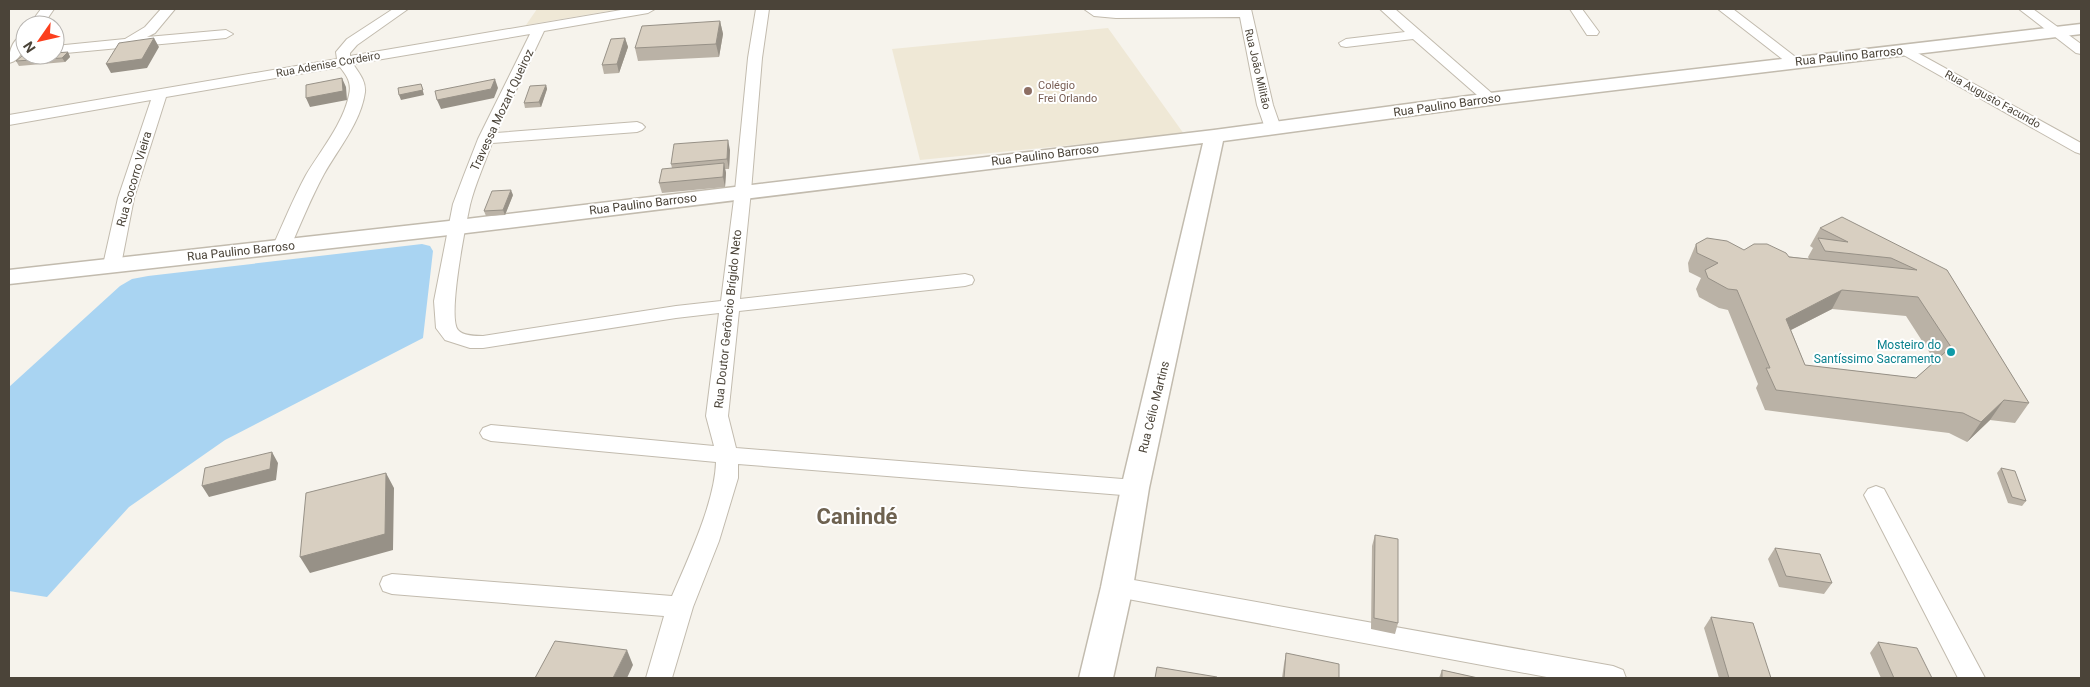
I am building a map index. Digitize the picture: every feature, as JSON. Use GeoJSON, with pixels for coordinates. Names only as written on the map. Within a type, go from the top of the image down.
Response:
{"type":"FeatureCollection","features":[{"type":"Feature","properties":{"kind":"street"},"geometry":{"type":"LineString","coordinates":[[126,43],[150,30],[168,9]]}},
{"type":"Feature","properties":{"kind":"street"},"geometry":{"type":"LineString","coordinates":[[281,248],[314,176],[352,109],[357,83],[352,71],[343,61],[343,52],[346,47],[402,9]]}},
{"type":"Feature","properties":{"kind":"street","name":"Rua Adenise Cordeiro"},"geometry":{"type":"LineString","coordinates":[[9,120],[648,9]]}},
{"type":"Feature","properties":{"kind":"street","name":"Rua Doutor Gerôncio Brígido Neto"},"geometry":{"type":"LineString","coordinates":[[659,678],[680,607],[718,509],[727,478],[726,455],[717,416],[743,191],[755,58],[762,9]]}},
{"type":"Feature","properties":{"kind":"street"},"geometry":{"type":"LineString","coordinates":[[1091,9],[1099,13],[1116,14],[1246,11]]}},
{"type":"Feature","properties":{"kind":"street"},"geometry":{"type":"LineString","coordinates":[[1387,9],[1490,99]]}},
{"type":"Feature","properties":{"kind":"street"},"geometry":{"type":"LineString","coordinates":[[1576,9],[1592,32]]}},
{"type":"Feature","properties":{"kind":"street"},"geometry":{"type":"LineString","coordinates":[[1725,9],[1795,62]]}},
{"type":"Feature","properties":{"kind":"street"},"geometry":{"type":"LineString","coordinates":[[2025,9],[2081,50]]}},
{"type":"Feature","properties":{"kind":"street","name":"Rua João Militão"},"geometry":{"type":"LineString","coordinates":[[1246,11],[1265,104],[1273,128]]}},
{"type":"Feature","properties":{"kind":"street","name":"Travessa Mozart Queiroz"},"geometry":{"type":"LineString","coordinates":[[539,28],[486,139],[462,204],[444,301],[446,328],[452,336],[459,340],[483,342],[730,306],[965,280]]}},
{"type":"Feature","properties":{"kind":"street","name":"Rua Paulino Barroso"},"geometry":{"type":"LineString","coordinates":[[9,277],[112,264],[281,248],[458,227],[743,191],[1214,136],[1490,99],[2081,29]]}},
{"type":"Feature","properties":{"kind":"street"},"geometry":{"type":"LineString","coordinates":[[65,49],[226,34]]}},
{"type":"Feature","properties":{"kind":"street"},"geometry":{"type":"LineString","coordinates":[[1346,43],[1415,35]]}},
{"type":"Feature","properties":{"kind":"street","name":"Rua Augusto Facundo"},"geometry":{"type":"LineString","coordinates":[[1905,50],[2077,144]]}},
{"type":"Feature","properties":{"kind":"street","name":"Rua Socorro Vieira"},"geometry":{"type":"LineString","coordinates":[[112,264],[126,198],[160,94]]}},
{"type":"Feature","properties":{"kind":"street"},"geometry":{"type":"LineString","coordinates":[[486,139],[637,128]]}},
{"type":"Feature","properties":{"kind":"street","name":"Rua Célio Martins"},"geometry":{"type":"LineString","coordinates":[[1096,678],[1117,587],[1135,488],[1214,136]]}},
{"type":"Feature","properties":{"kind":"street"},"geometry":{"type":"LineString","coordinates":[[491,433],[726,455],[1135,488]]}},
{"type":"Feature","properties":{"kind":"street"},"geometry":{"type":"LineString","coordinates":[[1876,496],[1972,678]]}},
{"type":"Feature","properties":{"kind":"street"},"geometry":{"type":"LineString","coordinates":[[392,584],[680,607]]}},
{"type":"Feature","properties":{"kind":"street"},"geometry":{"type":"LineString","coordinates":[[1117,587],[1598,677]]}},
{"type":"Feature","properties":{"kind":"shaded area"},"geometry":{"type":"Polygon","coordinates":[[[537,9],[620,9],[526,25],[537,9]]]}},
{"type":"Feature","properties":{"kind":"shaded area","name":"Colégio Frei Orlando"},"geometry":{"type":"Polygon","coordinates":[[[1108,28],[1184,134],[920,160],[892,49],[1108,28]]]}},
{"type":"Feature","properties":{"kind":"water"},"geometry":{"type":"Polygon","coordinates":[[[422,244],[430,246],[433,251],[423,338],[225,440],[129,507],[47,597],[9,591],[9,387],[120,286],[132,279],[148,276],[422,244]]]}},
{"type":"Feature","properties":{"kind":"building"},"geometry":{"type":"Polygon","coordinates":[[[720,21],[716,44],[635,48],[642,26],[720,21]]]}},
{"type":"Feature","properties":{"kind":"building"},"geometry":{"type":"Polygon","coordinates":[[[154,38],[142,59],[106,64],[119,43],[154,38]]]}},
{"type":"Feature","properties":{"kind":"building"},"geometry":{"type":"Polygon","coordinates":[[[625,38],[617,64],[602,65],[611,39],[625,38]]]}},
{"type":"Feature","properties":{"kind":"building"},"geometry":{"type":"Polygon","coordinates":[[[342,78],[343,91],[306,98],[306,85],[342,78]]]}},
{"type":"Feature","properties":{"kind":"building"},"geometry":{"type":"Polygon","coordinates":[[[495,79],[491,89],[437,100],[435,91],[495,79]]]}},
{"type":"Feature","properties":{"kind":"building"},"geometry":{"type":"Polygon","coordinates":[[[421,84],[423,90],[399,95],[398,88],[421,84]]]}},
{"type":"Feature","properties":{"kind":"building"},"geometry":{"type":"Polygon","coordinates":[[[546,85],[539,102],[524,103],[530,86],[546,85]]]}},
{"type":"Feature","properties":{"kind":"building"},"geometry":{"type":"Polygon","coordinates":[[[728,140],[727,159],[671,164],[674,144],[728,140]]]}},
{"type":"Feature","properties":{"kind":"building"},"geometry":{"type":"Polygon","coordinates":[[[724,163],[723,177],[659,183],[662,169],[724,163]]]}},
{"type":"Feature","properties":{"kind":"building"},"geometry":{"type":"Polygon","coordinates":[[[511,190],[503,210],[484,211],[492,191],[511,190]]]}},
{"type":"Feature","properties":{"kind":"building"},"geometry":{"type":"Polygon","coordinates":[[[1842,217],[1947,270],[2029,403],[2004,400],[1981,422],[1963,413],[1776,390],[1766,368],[1770,368],[1737,290],[1728,289],[1708,278],[1705,270],[1718,263],[1697,253],[1696,244],[1707,238],[1727,241],[1744,250],[1754,244],[1767,244],[1786,253],[1789,257],[1917,270],[1891,258],[1825,251],[1818,238],[1848,242],[1820,228],[1842,217]],[[1842,290],[1786,319],[1805,365],[1916,378],[1951,347],[1918,297],[1842,290]]]}},
{"type":"Feature","properties":{"kind":"building"},"geometry":{"type":"Polygon","coordinates":[[[272,452],[270,469],[202,486],[205,468],[272,452]]]}},
{"type":"Feature","properties":{"kind":"building"},"geometry":{"type":"Polygon","coordinates":[[[2001,468],[2015,471],[2026,501],[2012,497],[2001,468]]]}},
{"type":"Feature","properties":{"kind":"building"},"geometry":{"type":"Polygon","coordinates":[[[386,473],[385,534],[300,557],[306,493],[386,473]]]}},
{"type":"Feature","properties":{"kind":"building"},"geometry":{"type":"Polygon","coordinates":[[[1375,535],[1398,539],[1398,623],[1374,618],[1375,535]]]}},
{"type":"Feature","properties":{"kind":"building"},"geometry":{"type":"Polygon","coordinates":[[[1775,548],[1820,554],[1832,583],[1786,576],[1775,548]]]}},
{"type":"Feature","properties":{"kind":"building"},"geometry":{"type":"Polygon","coordinates":[[[1711,617],[1753,623],[1771,678],[1729,678],[1711,617]]]}},
{"type":"Feature","properties":{"kind":"building"},"geometry":{"type":"Polygon","coordinates":[[[555,641],[627,650],[613,678],[535,678],[555,641]]]}},
{"type":"Feature","properties":{"kind":"building"},"geometry":{"type":"Polygon","coordinates":[[[1878,642],[1917,648],[1932,678],[1894,678],[1878,642]]]}},
{"type":"Feature","properties":{"kind":"building"},"geometry":{"type":"Polygon","coordinates":[[[1286,653],[1339,664],[1339,678],[1284,678],[1286,653]]]}},
{"type":"Feature","properties":{"kind":"building"},"geometry":{"type":"Polygon","coordinates":[[[1157,667],[1217,677],[1217,678],[1155,678],[1157,667]]]}},
{"type":"Feature","properties":{"kind":"building"},"geometry":{"type":"Polygon","coordinates":[[[1442,670],[1478,678],[1442,678],[1442,670]]]}},
{"type":"Feature","properties":{"kind":"place","name":"Colégio Frei Orlando"},"geometry":{"type":"Point","coordinates":[1028,91]}},
{"type":"Feature","properties":{"kind":"place","name":"Mosteiro do Santíssimo Sacramento"},"geometry":{"type":"Point","coordinates":[1951,352]}},
{"type":"Feature","properties":{"kind":"district","name":"Canindé"},"geometry":{"type":"Point","coordinates":[857,516]}}]}
